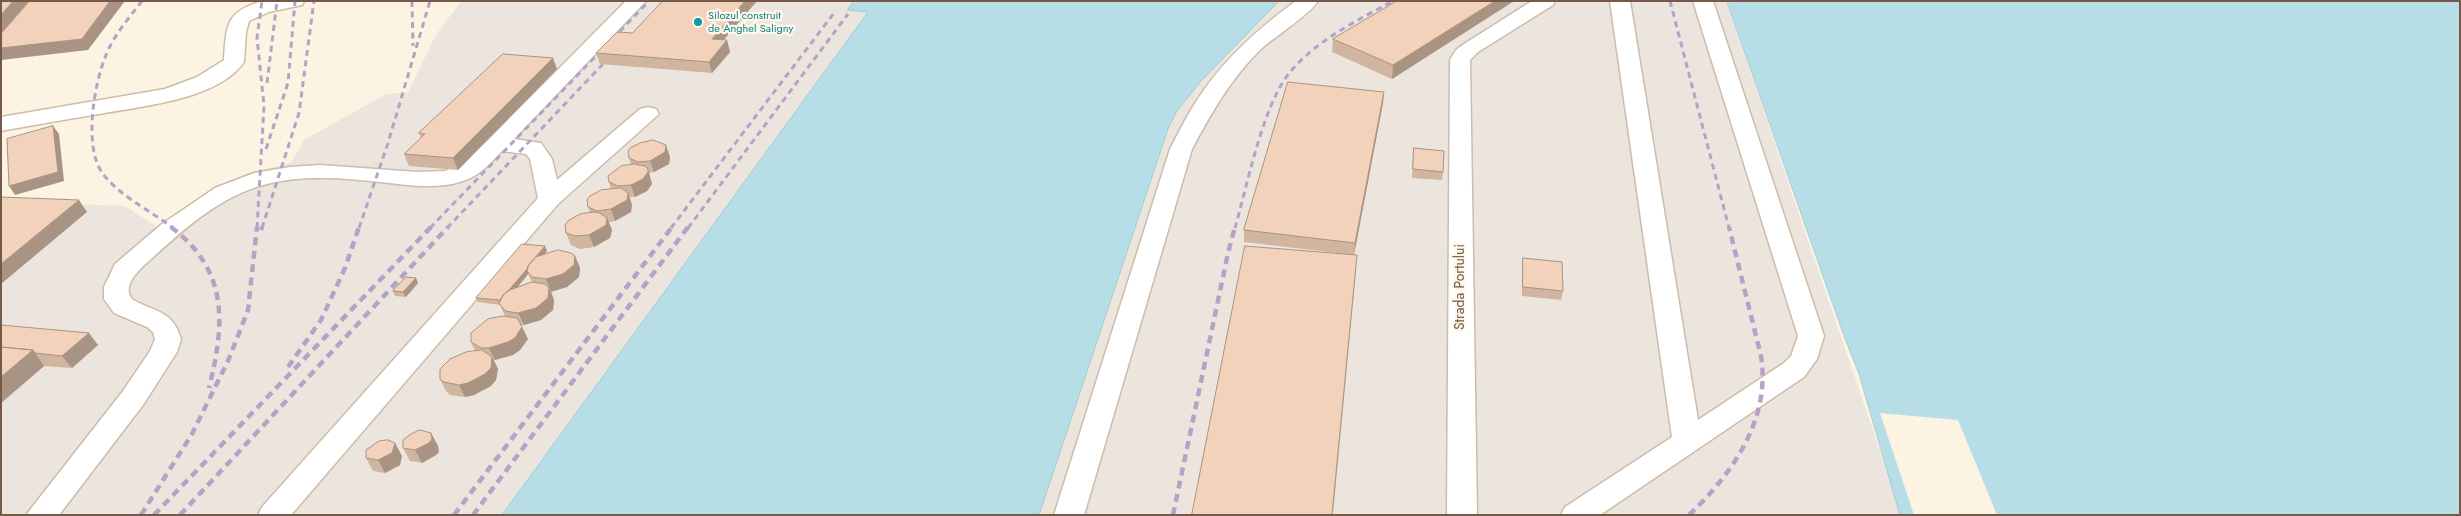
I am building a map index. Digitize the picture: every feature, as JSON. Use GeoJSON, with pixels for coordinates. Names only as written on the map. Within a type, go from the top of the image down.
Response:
{"type":"FeatureCollection","features":[{"type":"Feature","properties":{"kind":"lane"},"geometry":{"type":"LineString","coordinates":[[1,124],[146,98],[203,83],[217,76],[234,62],[238,22],[242,17],[261,8],[295,1]]}},
{"type":"Feature","properties":{"kind":"lane"},"geometry":{"type":"LineString","coordinates":[[41,515],[130,400],[165,350],[168,339],[166,331],[150,317],[121,305],[116,298],[115,289],[124,270],[162,236],[196,210],[233,190],[261,178],[304,173],[442,178],[468,170],[497,144],[638,1]]}},
{"type":"Feature","properties":{"kind":"lane"},"geometry":{"type":"LineString","coordinates":[[1068,515],[1181,149],[1207,100],[1241,59],[1281,21],[1309,1]]}},
{"type":"Feature","properties":{"kind":"lane","name":"Strada Portului"},"geometry":{"type":"LineString","coordinates":[[1462,515],[1460,60],[1463,54],[1471,48],[1546,1]]}},
{"type":"Feature","properties":{"kind":"lane"},"geometry":{"type":"LineString","coordinates":[[1620,1],[1688,441]]}},
{"type":"Feature","properties":{"kind":"lane"},"geometry":{"type":"LineString","coordinates":[[1576,515],[1794,370],[1803,359],[1810,336],[1703,1]]}},
{"type":"Feature","properties":{"kind":"lane"},"geometry":{"type":"LineString","coordinates":[[273,515],[550,199],[648,114]]}},
{"type":"Feature","properties":{"kind":"lane"},"geometry":{"type":"LineString","coordinates":[[497,144],[533,148],[541,159],[550,199]]}},
{"type":"Feature","properties":{"kind":"shaded area"},"geometry":{"type":"Polygon","coordinates":[[[462,1],[1726,1],[1902,515],[1,515],[1,201],[125,206],[160,229],[212,188],[252,172],[291,163],[304,140],[386,94],[408,92],[437,33],[462,1]]]}},
{"type":"Feature","properties":{"kind":"water"},"geometry":{"type":"Polygon","coordinates":[[[854,1],[1279,1],[1201,81],[1177,111],[1169,126],[1039,515],[502,515],[868,12],[848,10],[854,1]]]}},
{"type":"Feature","properties":{"kind":"water"},"geometry":{"type":"Polygon","coordinates":[[[1727,1],[2460,1],[2460,515],[1900,515],[1859,374],[1727,1]]]}},
{"type":"Feature","properties":{"kind":"pier"},"geometry":{"type":"Polygon","coordinates":[[[1880,413],[1958,420],[1997,515],[1914,515],[1880,413]]]}},
{"type":"Feature","properties":{"kind":"building"},"geometry":{"type":"Polygon","coordinates":[[[1,1],[13,1],[1,15],[1,1]]]}},
{"type":"Feature","properties":{"kind":"building"},"geometry":{"type":"Polygon","coordinates":[[[30,1],[110,1],[82,39],[1,48],[1,34],[30,1]]]}},
{"type":"Feature","properties":{"kind":"building","name":"Silozul construit de Anghel Saligny"},"geometry":{"type":"Polygon","coordinates":[[[663,1],[745,1],[712,39],[727,40],[709,62],[596,53],[617,32],[632,33],[663,1]]]}},
{"type":"Feature","properties":{"kind":"building"},"geometry":{"type":"Polygon","coordinates":[[[1397,1],[1495,1],[1393,65],[1333,39],[1397,1]]]}},
{"type":"Feature","properties":{"kind":"building"},"geometry":{"type":"Polygon","coordinates":[[[503,54],[553,58],[453,158],[404,154],[425,134],[419,133],[503,54]]]}},
{"type":"Feature","properties":{"kind":"building"},"geometry":{"type":"Polygon","coordinates":[[[1288,82],[1384,92],[1355,243],[1244,230],[1288,82]]]}},
{"type":"Feature","properties":{"kind":"building"},"geometry":{"type":"Polygon","coordinates":[[[53,126],[58,172],[9,186],[7,139],[53,126]]]}},
{"type":"Feature","properties":{"kind":"building"},"geometry":{"type":"Polygon","coordinates":[[[653,140],[666,145],[665,152],[650,161],[638,162],[629,158],[628,152],[630,148],[653,140]]]}},
{"type":"Feature","properties":{"kind":"building"},"geometry":{"type":"Polygon","coordinates":[[[1414,148],[1444,151],[1443,172],[1413,169],[1414,148]]]}},
{"type":"Feature","properties":{"kind":"building"},"geometry":{"type":"Polygon","coordinates":[[[634,164],[645,166],[648,169],[643,179],[631,185],[618,186],[609,182],[608,176],[621,166],[634,164]]]}},
{"type":"Feature","properties":{"kind":"building"},"geometry":{"type":"Polygon","coordinates":[[[621,188],[628,193],[627,200],[611,209],[597,211],[588,207],[587,200],[590,196],[601,190],[621,188]]]}},
{"type":"Feature","properties":{"kind":"building"},"geometry":{"type":"Polygon","coordinates":[[[1,197],[79,200],[1,264],[1,197]]]}},
{"type":"Feature","properties":{"kind":"building"},"geometry":{"type":"Polygon","coordinates":[[[600,213],[607,218],[606,225],[589,235],[575,236],[566,233],[565,225],[568,221],[580,214],[600,213]]]}},
{"type":"Feature","properties":{"kind":"building"},"geometry":{"type":"Polygon","coordinates":[[[522,244],[545,246],[500,300],[476,298],[522,244]]]}},
{"type":"Feature","properties":{"kind":"building"},"geometry":{"type":"Polygon","coordinates":[[[1245,246],[1357,255],[1332,515],[1192,515],[1245,246]]]}},
{"type":"Feature","properties":{"kind":"building"},"geometry":{"type":"Polygon","coordinates":[[[558,250],[575,256],[574,265],[563,274],[546,279],[532,277],[527,271],[528,266],[536,257],[558,250]]]}},
{"type":"Feature","properties":{"kind":"building"},"geometry":{"type":"Polygon","coordinates":[[[1523,258],[1562,262],[1563,291],[1523,287],[1523,258]]]}},
{"type":"Feature","properties":{"kind":"building"},"geometry":{"type":"Polygon","coordinates":[[[406,277],[416,278],[403,292],[393,291],[406,277]]]}},
{"type":"Feature","properties":{"kind":"building"},"geometry":{"type":"Polygon","coordinates":[[[532,282],[545,284],[549,288],[548,298],[536,308],[518,313],[505,311],[499,303],[504,294],[532,282]]]}},
{"type":"Feature","properties":{"kind":"building"},"geometry":{"type":"Polygon","coordinates":[[[504,316],[517,318],[522,327],[515,338],[489,348],[481,348],[471,342],[471,333],[488,319],[504,316]]]}},
{"type":"Feature","properties":{"kind":"building"},"geometry":{"type":"Polygon","coordinates":[[[1,325],[89,333],[62,356],[35,353],[33,350],[1,347],[1,325]]]}},
{"type":"Feature","properties":{"kind":"building"},"geometry":{"type":"Polygon","coordinates":[[[1,347],[33,350],[1,377],[1,347]]]}},
{"type":"Feature","properties":{"kind":"building"},"geometry":{"type":"Polygon","coordinates":[[[482,350],[492,357],[491,368],[485,374],[468,383],[459,385],[444,382],[440,379],[440,369],[450,359],[466,352],[482,350]]]}},
{"type":"Feature","properties":{"kind":"building"},"geometry":{"type":"Polygon","coordinates":[[[420,430],[431,433],[432,439],[429,443],[415,450],[403,448],[403,440],[420,430]]]}},
{"type":"Feature","properties":{"kind":"building"},"geometry":{"type":"Polygon","coordinates":[[[388,440],[395,443],[392,453],[378,460],[366,458],[366,450],[379,441],[388,440]]]}},
{"type":"Feature","properties":{"kind":"railway"},"geometry":{"type":"LineString","coordinates":[[142,1],[113,41],[102,67],[92,116],[93,149],[103,174],[118,190],[173,228]]}},
{"type":"Feature","properties":{"kind":"railway"},"geometry":{"type":"LineString","coordinates":[[257,228],[264,106],[257,38],[262,1]]}},
{"type":"Feature","properties":{"kind":"railway"},"geometry":{"type":"LineString","coordinates":[[267,83],[277,1]]}},
{"type":"Feature","properties":{"kind":"railway"},"geometry":{"type":"LineString","coordinates":[[266,149],[288,83],[295,1]]}},
{"type":"Feature","properties":{"kind":"railway"},"geometry":{"type":"LineString","coordinates":[[262,228],[299,113],[314,1]]}},
{"type":"Feature","properties":{"kind":"railway"},"geometry":{"type":"LineString","coordinates":[[412,1],[413,46]]}},
{"type":"Feature","properties":{"kind":"railway"},"geometry":{"type":"LineString","coordinates":[[359,228],[388,143],[430,1]]}},
{"type":"Feature","properties":{"kind":"railway"},"geometry":{"type":"LineString","coordinates":[[430,228],[649,1]]}},
{"type":"Feature","properties":{"kind":"railway"},"geometry":{"type":"LineString","coordinates":[[1235,228],[1263,128],[1270,108],[1287,76],[1309,53],[1336,33],[1393,1]]}},
{"type":"Feature","properties":{"kind":"railway"},"geometry":{"type":"LineString","coordinates":[[1670,1],[1729,228]]}},
{"type":"Feature","properties":{"kind":"railway"},"geometry":{"type":"LineString","coordinates":[[671,228],[834,13]]}},
{"type":"Feature","properties":{"kind":"railway"},"geometry":{"type":"LineString","coordinates":[[688,228],[848,14]]}},
{"type":"Feature","properties":{"kind":"railway"},"geometry":{"type":"LineString","coordinates":[[447,228],[603,64]]}},
{"type":"Feature","properties":{"kind":"railway"},"geometry":{"type":"LineString","coordinates":[[171,227],[190,244],[204,262],[213,280],[218,300],[218,342],[209,388]]}},
{"type":"Feature","properties":{"kind":"railway"},"geometry":{"type":"LineString","coordinates":[[141,515],[192,434],[228,361],[248,310],[257,227]]}},
{"type":"Feature","properties":{"kind":"railway"},"geometry":{"type":"LineString","coordinates":[[288,367],[321,320],[345,268],[359,227]]}},
{"type":"Feature","properties":{"kind":"railway"},"geometry":{"type":"LineString","coordinates":[[154,515],[431,227]]}},
{"type":"Feature","properties":{"kind":"railway"},"geometry":{"type":"LineString","coordinates":[[180,515],[448,227]]}},
{"type":"Feature","properties":{"kind":"railway"},"geometry":{"type":"LineString","coordinates":[[454,515],[672,227]]}},
{"type":"Feature","properties":{"kind":"railway"},"geometry":{"type":"LineString","coordinates":[[473,515],[688,227]]}},
{"type":"Feature","properties":{"kind":"railway"},"geometry":{"type":"LineString","coordinates":[[1173,515],[1235,227]]}},
{"type":"Feature","properties":{"kind":"railway"},"geometry":{"type":"LineString","coordinates":[[1689,515],[1705,499],[1734,463],[1754,423],[1760,402],[1763,379],[1761,356],[1729,227]]}},
{"type":"Feature","properties":{"kind":"place","name":"Silozul construit de Anghel Saligny"},"geometry":{"type":"Point","coordinates":[698,22]}}]}
